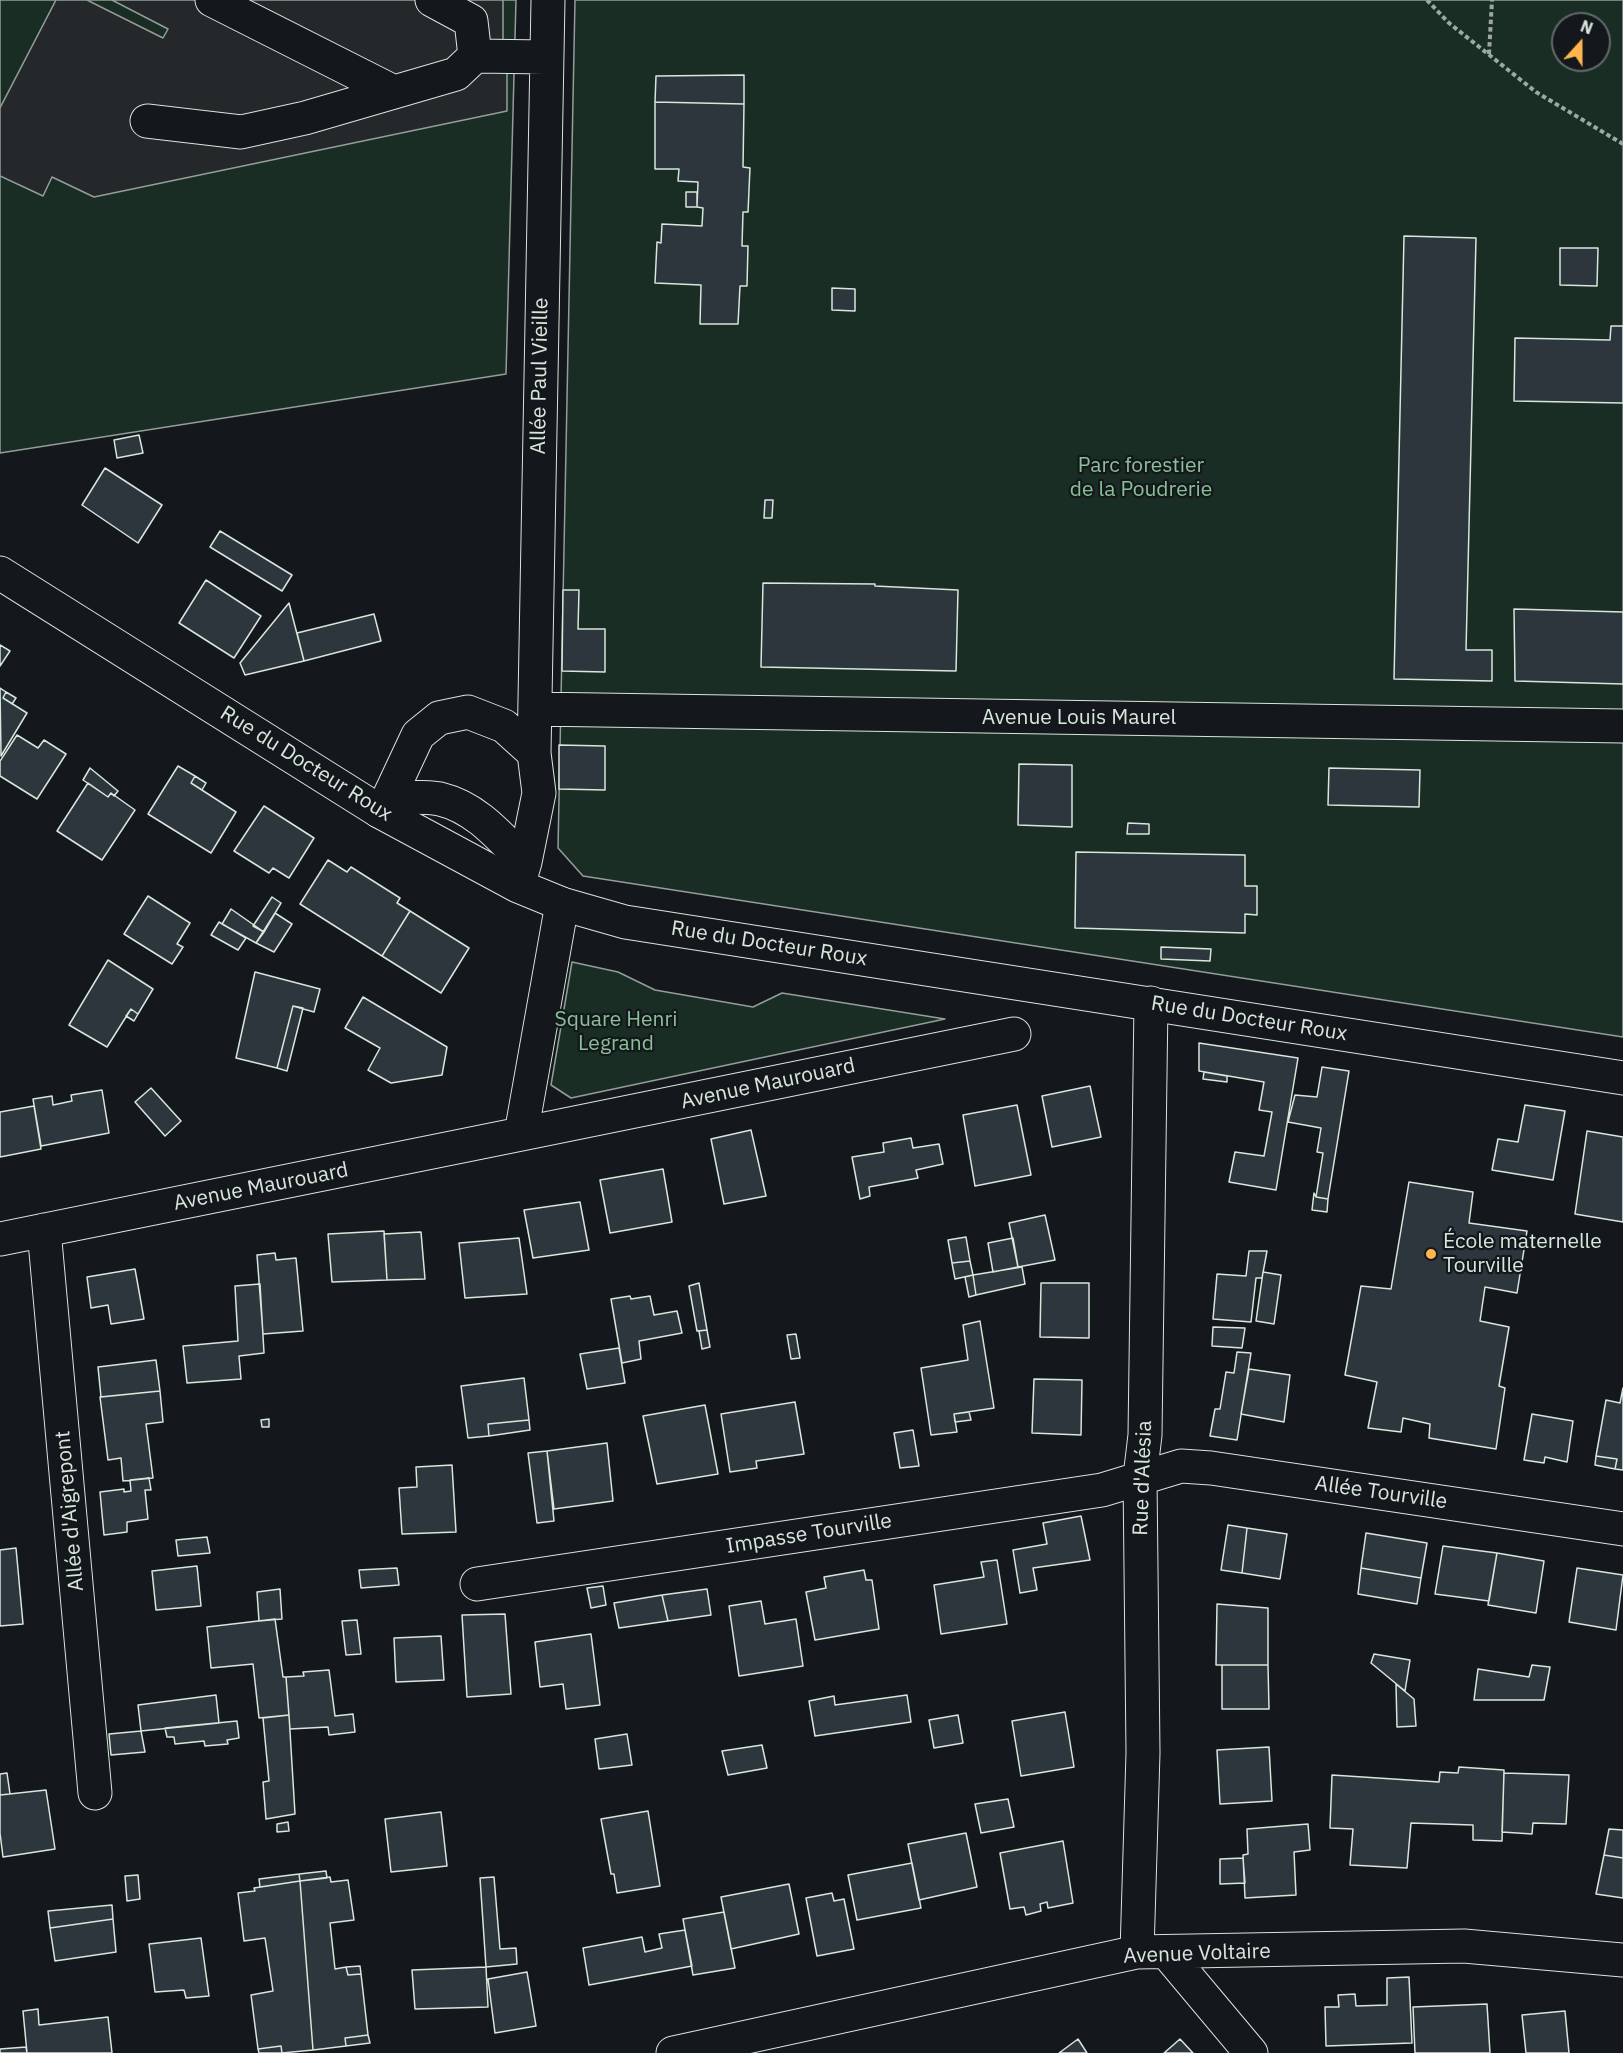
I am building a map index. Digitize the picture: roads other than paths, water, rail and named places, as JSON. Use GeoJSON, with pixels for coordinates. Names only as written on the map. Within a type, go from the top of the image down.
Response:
{"type":"FeatureCollection","features":[{"type":"Feature","properties":{"kind":"street"},"geometry":{"type":"LineString","coordinates":[[212,0],[394,92]]}},
{"type":"Feature","properties":{"kind":"street"},"geometry":{"type":"LineString","coordinates":[[432,0],[471,21],[475,56]]}},
{"type":"Feature","properties":{"kind":"street","name":"Allée Paul Vieille"},"geometry":{"type":"LineString","coordinates":[[534,753],[548,0]]}},
{"type":"Feature","properties":{"kind":"street"},"geometry":{"type":"LineString","coordinates":[[147,121],[241,132],[305,118],[456,74],[475,56],[546,57]]}},
{"type":"Feature","properties":{"kind":"street","name":"Rue du Docteur Roux"},"geometry":{"type":"LineString","coordinates":[[0,573],[384,804],[521,874],[562,904],[625,922],[1623,1078]]}},
{"type":"Feature","properties":{"kind":"street","name":"Avenue Louis Maurel"},"geometry":{"type":"LineString","coordinates":[[535,709],[1623,726]]}},
{"type":"Feature","properties":{"kind":"street"},"geometry":{"type":"LineString","coordinates":[[384,804],[418,735],[439,718],[468,712],[504,726],[534,753],[539,794],[521,874]]}},
{"type":"Feature","properties":{"kind":"street"},"geometry":{"type":"LineString","coordinates":[[384,804],[439,799],[461,807],[482,818],[521,874]]}},
{"type":"Feature","properties":{"kind":"street"},"geometry":{"type":"LineString","coordinates":[[521,1134],[562,904]]}},
{"type":"Feature","properties":{"kind":"street","name":"Rue d'Alésia"},"geometry":{"type":"LineString","coordinates":[[1151,1003],[1145,1435],[1140,1477],[1143,1753],[1153,1953]]}},
{"type":"Feature","properties":{"kind":"street","name":"Avenue Maurouard"},"geometry":{"type":"LineString","coordinates":[[0,1239],[1014,1034]]}},
{"type":"Feature","properties":{"kind":"street","name":"Allée d'Aigrepont"},"geometry":{"type":"LineString","coordinates":[[44,1230],[95,1793]]}},
{"type":"Feature","properties":{"kind":"street","name":"Allée Tourville"},"geometry":{"type":"LineString","coordinates":[[1140,1477],[1181,1466],[1211,1468],[1623,1529]]}},
{"type":"Feature","properties":{"kind":"street","name":"Impasse Tourville"},"geometry":{"type":"LineString","coordinates":[[477,1584],[1102,1490],[1140,1477]]}},
{"type":"Feature","properties":{"kind":"street","name":"Avenue Voltaire"},"geometry":{"type":"LineString","coordinates":[[674,2053],[1153,1953],[1464,1946],[1623,1960]]}},
{"type":"Feature","properties":{"kind":"street"},"geometry":{"type":"LineString","coordinates":[[1153,1953],[1251,2053]]}},
{"type":"Feature","properties":{"kind":"place","name":"École maternelle Tourville"},"geometry":{"type":"Point","coordinates":[1431,1254]}},
{"type":"Feature","properties":{"kind":"park label","name":"Parc forestier de la Poudrerie"},"geometry":{"type":"Point","coordinates":[1141,478]}},
{"type":"Feature","properties":{"kind":"park label","name":"Square Henri Legrand"},"geometry":{"type":"Point","coordinates":[616,1032]}}]}
